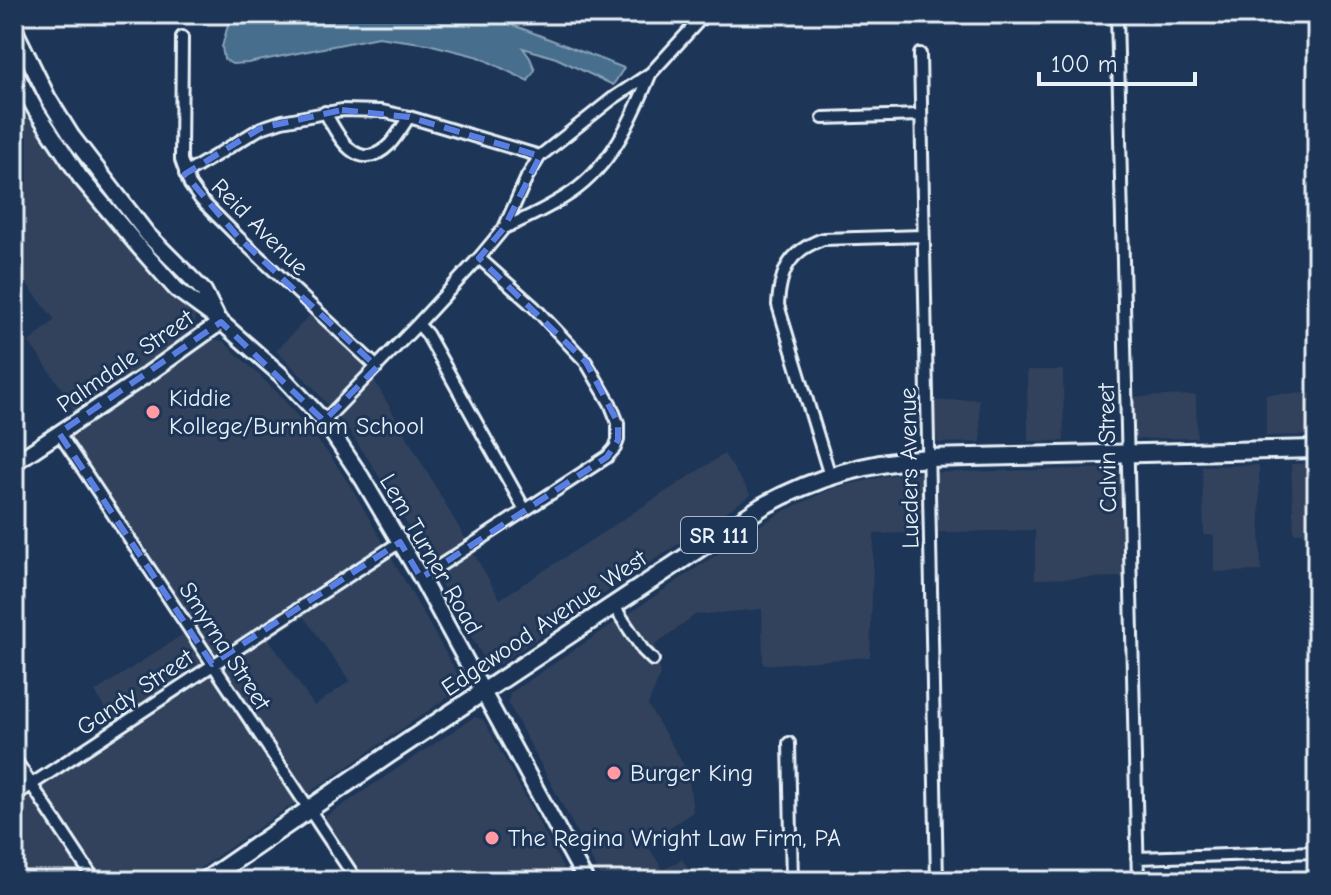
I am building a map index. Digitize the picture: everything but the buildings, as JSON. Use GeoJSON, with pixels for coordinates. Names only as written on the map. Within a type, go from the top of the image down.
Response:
{"type":"FeatureCollection","features":[{"type":"Feature","properties":{"kind":"main road","name":"Lem Turner Road"},"geometry":{"type":"LineString","coordinates":[[14,28],[48,98],[71,135],[148,235],[204,291],[221,322]]}},
{"type":"Feature","properties":{"kind":"main road","name":"Lem Turner Road"},"geometry":{"type":"LineString","coordinates":[[14,70],[35,109],[80,177],[176,289],[221,322],[280,374],[324,421],[421,578],[586,881]]}},
{"type":"Feature","properties":{"kind":"main road","name":"Palmdale Street"},"geometry":{"type":"LineString","coordinates":[[14,463],[221,322]]}},
{"type":"Feature","properties":{"kind":"main road","name":"Edgewood Avenue West"},"geometry":{"type":"LineString","coordinates":[[205,881],[763,506],[830,476],[856,467],[928,458],[1317,449]]}},
{"type":"Feature","properties":{"kind":"street"},"geometry":{"type":"LineString","coordinates":[[324,421],[418,324],[504,228],[540,156],[612,99],[651,73],[705,14]]}},
{"type":"Feature","properties":{"kind":"street","name":"Calvin Street"},"geometry":{"type":"LineString","coordinates":[[1117,14],[1138,881]]}},
{"type":"Feature","properties":{"kind":"street","name":"Reid Avenue"},"geometry":{"type":"LineString","coordinates":[[182,37],[180,142],[181,160],[190,185],[210,210],[377,367]]}},
{"type":"Feature","properties":{"kind":"street","name":"Lueders Avenue"},"geometry":{"type":"LineString","coordinates":[[920,54],[937,881]]}},
{"type":"Feature","properties":{"kind":"street"},"geometry":{"type":"LineString","coordinates":[[504,228],[572,192],[596,171],[633,117],[651,73]]}},
{"type":"Feature","properties":{"kind":"street"},"geometry":{"type":"LineString","coordinates":[[185,174],[261,128],[325,112],[361,110],[409,117],[540,156]]}},
{"type":"Feature","properties":{"kind":"street"},"geometry":{"type":"LineString","coordinates":[[325,112],[338,138],[348,150],[358,155],[381,152],[409,117]]}},
{"type":"Feature","properties":{"kind":"street"},"geometry":{"type":"LineString","coordinates":[[823,118],[921,115]]}},
{"type":"Feature","properties":{"kind":"street"},"geometry":{"type":"LineString","coordinates":[[830,476],[778,305],[784,271],[793,256],[807,245],[823,239],[923,236]]}},
{"type":"Feature","properties":{"kind":"street"},"geometry":{"type":"LineString","coordinates":[[421,578],[607,457],[618,440],[618,423],[610,403],[586,362],[534,307],[479,258]]}},
{"type":"Feature","properties":{"kind":"street"},"geometry":{"type":"LineString","coordinates":[[418,324],[427,334],[525,510]]}},
{"type":"Feature","properties":{"kind":"street","name":"Smyrna Street"},"geometry":{"type":"LineString","coordinates":[[59,433],[357,881]]}},
{"type":"Feature","properties":{"kind":"street","name":"Gandy Street"},"geometry":{"type":"LineString","coordinates":[[14,796],[400,542]]}},
{"type":"Feature","properties":{"kind":"street"},"geometry":{"type":"LineString","coordinates":[[613,605],[653,660]]}},
{"type":"Feature","properties":{"kind":"street"},"geometry":{"type":"LineString","coordinates":[[789,743],[792,881]]}},
{"type":"Feature","properties":{"kind":"street"},"geometry":{"type":"LineString","coordinates":[[14,758],[95,881]]}},
{"type":"Feature","properties":{"kind":"street"},"geometry":{"type":"LineString","coordinates":[[1137,858],[1317,852]]}},
{"type":"Feature","properties":{"kind":"highlighted area"},"geometry":{"type":"Polygon","coordinates":[[[342,110],[409,117],[540,156],[504,228],[479,258],[586,362],[618,423],[618,440],[607,457],[421,578],[400,542],[212,664],[59,433],[221,322],[324,421],[377,367],[238,237],[185,174],[261,128],[342,110]]]}},
{"type":"Feature","properties":{"kind":"shaded area"},"geometry":{"type":"Polygon","coordinates":[[[231,14],[477,14],[624,68],[613,85],[556,58],[523,48],[535,70],[528,81],[479,57],[428,44],[378,37],[232,64],[224,59],[222,47],[231,14]]]}},
{"type":"Feature","properties":{"kind":"shaded area"},"geometry":{"type":"Polygon","coordinates":[[[27,116],[136,256],[194,314],[196,320],[193,330],[173,346],[76,414],[29,342],[55,320],[14,268],[14,126],[27,116]]]}},
{"type":"Feature","properties":{"kind":"shaded area"},"geometry":{"type":"Polygon","coordinates":[[[311,314],[365,364],[500,599],[724,454],[751,495],[498,665],[489,665],[350,432],[312,386],[276,351],[311,314]]]}},
{"type":"Feature","properties":{"kind":"shaded area"},"geometry":{"type":"Polygon","coordinates":[[[212,339],[223,341],[278,393],[329,454],[353,490],[461,680],[460,689],[181,881],[14,881],[14,789],[116,725],[95,692],[194,627],[67,434],[212,339]],[[304,617],[269,639],[314,706],[350,681],[304,617]]]}},
{"type":"Feature","properties":{"kind":"shaded area"},"geometry":{"type":"Polygon","coordinates":[[[1027,370],[1063,370],[1064,441],[1028,441],[1027,370]]]}},
{"type":"Feature","properties":{"kind":"shaded area"},"geometry":{"type":"Polygon","coordinates":[[[1317,393],[1317,435],[1266,436],[1266,394],[1317,393]]]}},
{"type":"Feature","properties":{"kind":"shaded area"},"geometry":{"type":"Polygon","coordinates":[[[1196,395],[1197,438],[1133,439],[1130,397],[1196,395]]]}},
{"type":"Feature","properties":{"kind":"shaded area"},"geometry":{"type":"Polygon","coordinates":[[[979,399],[981,442],[937,443],[934,401],[979,399]]]}},
{"type":"Feature","properties":{"kind":"shaded area"},"geometry":{"type":"Polygon","coordinates":[[[1317,463],[1317,532],[1294,533],[1291,464],[1317,463]]]}},
{"type":"Feature","properties":{"kind":"shaded area"},"geometry":{"type":"Polygon","coordinates":[[[1259,465],[1261,571],[1214,572],[1214,535],[1204,535],[1202,466],[1259,465]]]}},
{"type":"Feature","properties":{"kind":"shaded area"},"geometry":{"type":"Polygon","coordinates":[[[1123,468],[1127,577],[1035,579],[1035,530],[874,534],[870,657],[763,665],[762,609],[695,615],[655,645],[660,675],[648,705],[688,772],[693,812],[646,843],[663,870],[682,859],[695,881],[603,881],[508,703],[510,693],[759,526],[834,488],[909,473],[1123,468]]]}},
{"type":"Feature","properties":{"kind":"shaded area"},"geometry":{"type":"Polygon","coordinates":[[[474,717],[485,722],[570,881],[347,881],[310,827],[474,717]]]}},
{"type":"Feature","properties":{"kind":"place","name":"Kiddie Kollege/Burnham School"},"geometry":{"type":"Point","coordinates":[153,412]}},
{"type":"Feature","properties":{"kind":"place","name":"Burger King"},"geometry":{"type":"Point","coordinates":[614,773]}},
{"type":"Feature","properties":{"kind":"place","name":"The Regina Wright Law Firm, PA"},"geometry":{"type":"Point","coordinates":[492,838]}}]}
